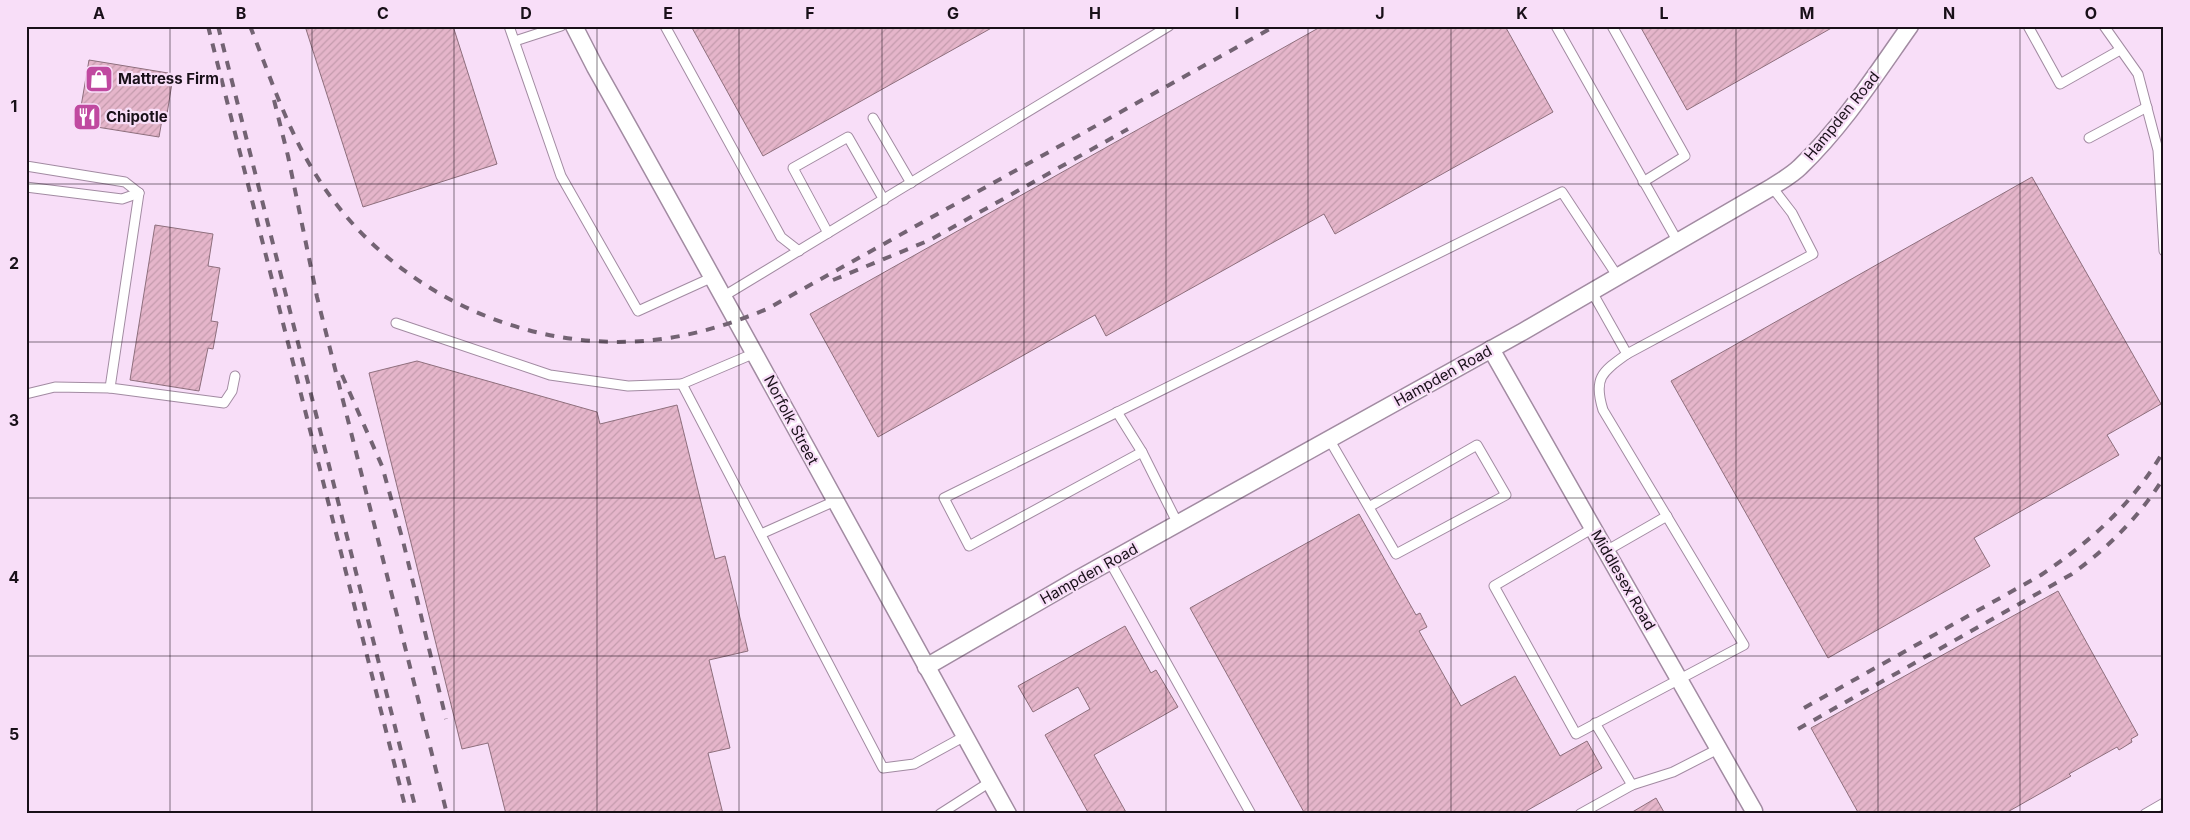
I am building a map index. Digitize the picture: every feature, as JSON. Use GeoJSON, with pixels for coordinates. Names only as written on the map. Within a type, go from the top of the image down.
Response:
{"type":"FeatureCollection","features":[{"type":"Feature","properties":{"kind":"street","name":"Norfolk Street"},"geometry":{"type":"LineString","coordinates":[[574,26],[1008,814]]}},
{"type":"Feature","properties":{"kind":"street","name":"Hampden Road"},"geometry":{"type":"LineString","coordinates":[[926,666],[1592,292],[1772,188],[1799,168],[1819,147],[1910,26]]}},
{"type":"Feature","properties":{"kind":"street","name":"Middlesex Road"},"geometry":{"type":"LineString","coordinates":[[1491,349],[1718,749],[1757,813]]}},
{"type":"Feature","properties":{"kind":"lane"},"geometry":{"type":"LineString","coordinates":[[509,26],[561,176],[638,311],[713,277]]}},
{"type":"Feature","properties":{"kind":"lane"},"geometry":{"type":"LineString","coordinates":[[515,42],[561,26]]}},
{"type":"Feature","properties":{"kind":"lane"},"geometry":{"type":"LineString","coordinates":[[665,26],[781,237],[799,251]]}},
{"type":"Feature","properties":{"kind":"lane"},"geometry":{"type":"LineString","coordinates":[[724,296],[1169,26]]}},
{"type":"Feature","properties":{"kind":"lane"},"geometry":{"type":"LineString","coordinates":[[1556,26],[1678,242]]}},
{"type":"Feature","properties":{"kind":"lane"},"geometry":{"type":"LineString","coordinates":[[1612,26],[1685,156],[1643,182]]}},
{"type":"Feature","properties":{"kind":"lane"},"geometry":{"type":"LineString","coordinates":[[2028,26],[2060,84],[2120,50]]}},
{"type":"Feature","properties":{"kind":"lane"},"geometry":{"type":"LineString","coordinates":[[2104,26],[2138,74],[2158,150],[2164,251]]}},
{"type":"Feature","properties":{"kind":"lane"},"geometry":{"type":"LineString","coordinates":[[2089,138],[2146,107]]}},
{"type":"Feature","properties":{"kind":"lane"},"geometry":{"type":"LineString","coordinates":[[873,118],[911,183]]}},
{"type":"Feature","properties":{"kind":"lane"},"geometry":{"type":"LineString","coordinates":[[828,233],[793,168],[848,137],[884,200]]}},
{"type":"Feature","properties":{"kind":"lane"},"geometry":{"type":"LineString","coordinates":[[26,166],[124,182],[140,193]]}},
{"type":"Feature","properties":{"kind":"lane"},"geometry":{"type":"LineString","coordinates":[[26,187],[122,199],[140,193]]}},
{"type":"Feature","properties":{"kind":"lane"},"geometry":{"type":"LineString","coordinates":[[1593,528],[1494,586],[1576,734],[1680,681],[1744,645],[1603,410],[1598,393],[1599,380],[1606,370],[1627,354],[1813,254],[1792,213],[1772,188]]}},
{"type":"Feature","properties":{"kind":"lane"},"geometry":{"type":"LineString","coordinates":[[1142,452],[969,546],[944,498],[1562,192],[1618,277]]}},
{"type":"Feature","properties":{"kind":"lane"},"geometry":{"type":"LineString","coordinates":[[110,388],[140,193]]}},
{"type":"Feature","properties":{"kind":"lane"},"geometry":{"type":"LineString","coordinates":[[1592,292],[1627,354]]}},
{"type":"Feature","properties":{"kind":"lane"},"geometry":{"type":"LineString","coordinates":[[396,323],[550,375],[628,386],[682,384],[755,353]]}},
{"type":"Feature","properties":{"kind":"lane"},"geometry":{"type":"LineString","coordinates":[[26,394],[55,387],[110,388],[224,404],[232,392],[235,376]]}},
{"type":"Feature","properties":{"kind":"lane"},"geometry":{"type":"LineString","coordinates":[[682,384],[883,768],[914,764],[965,736]]}},
{"type":"Feature","properties":{"kind":"lane"},"geometry":{"type":"LineString","coordinates":[[1117,412],[1142,452],[1178,524]]}},
{"type":"Feature","properties":{"kind":"lane"},"geometry":{"type":"LineString","coordinates":[[1329,440],[1396,554],[1506,495],[1477,445],[1369,507]]}},
{"type":"Feature","properties":{"kind":"lane"},"geometry":{"type":"LineString","coordinates":[[761,534],[835,501]]}},
{"type":"Feature","properties":{"kind":"lane"},"geometry":{"type":"LineString","coordinates":[[1606,551],[1667,516]]}},
{"type":"Feature","properties":{"kind":"lane"},"geometry":{"type":"LineString","coordinates":[[1110,562],[1251,814]]}},
{"type":"Feature","properties":{"kind":"lane"},"geometry":{"type":"LineString","coordinates":[[1595,723],[1632,785]]}},
{"type":"Feature","properties":{"kind":"lane"},"geometry":{"type":"LineString","coordinates":[[1580,814],[1632,785],[1673,772],[1718,749]]}},
{"type":"Feature","properties":{"kind":"lane"},"geometry":{"type":"LineString","coordinates":[[940,814],[990,782]]}},
{"type":"Feature","properties":{"kind":"lane"},"geometry":{"type":"LineString","coordinates":[[2145,814],[2164,803]]}},
{"type":"Feature","properties":{"kind":"building"},"geometry":{"type":"Polygon","coordinates":[[[305,26],[453,26],[497,164],[363,207],[305,26]]]}},
{"type":"Feature","properties":{"kind":"building"},"geometry":{"type":"Polygon","coordinates":[[[691,26],[995,26],[763,156],[691,26]]]}},
{"type":"Feature","properties":{"kind":"building"},"geometry":{"type":"Polygon","coordinates":[[[1322,26],[1505,26],[1553,112],[1335,234],[1324,214],[1106,336],[1095,315],[878,437],[810,314],[1322,26]]]}},
{"type":"Feature","properties":{"kind":"building"},"geometry":{"type":"Polygon","coordinates":[[[1640,26],[1835,26],[1687,110],[1640,26]]]}},
{"type":"Feature","properties":{"kind":"building"},"geometry":{"type":"Polygon","coordinates":[[[89,60],[168,73],[167,82],[172,83],[167,114],[163,114],[159,137],[78,124],[89,60]]]}},
{"type":"Feature","properties":{"kind":"building"},"geometry":{"type":"Polygon","coordinates":[[[2032,177],[2161,404],[2107,435],[2119,455],[1974,538],[1990,566],[1828,658],[1671,381],[2032,177]]]}},
{"type":"Feature","properties":{"kind":"building"},"geometry":{"type":"Polygon","coordinates":[[[155,225],[213,234],[208,266],[220,268],[211,321],[218,322],[213,349],[208,348],[199,391],[130,380],[155,225]]]}},
{"type":"Feature","properties":{"kind":"building"},"geometry":{"type":"Polygon","coordinates":[[[417,361],[597,412],[600,424],[677,405],[715,559],[725,556],[748,651],[709,660],[730,748],[708,753],[723,814],[506,814],[488,743],[462,749],[369,373],[417,361]]]}},
{"type":"Feature","properties":{"kind":"building"},"geometry":{"type":"Polygon","coordinates":[[[1359,514],[1416,615],[1420,613],[1427,627],[1419,631],[1461,706],[1515,676],[1560,756],[1587,741],[1602,768],[1521,814],[1305,814],[1190,608],[1359,514]]]}},
{"type":"Feature","properties":{"kind":"building"},"geometry":{"type":"Polygon","coordinates":[[[2058,591],[2138,735],[2131,739],[2132,742],[2119,750],[2117,747],[2069,774],[2071,776],[2004,814],[1859,814],[1811,728],[2058,591]]]}},
{"type":"Feature","properties":{"kind":"building"},"geometry":{"type":"Polygon","coordinates":[[[1125,626],[1151,673],[1156,670],[1178,707],[1094,755],[1127,814],[1089,814],[1045,735],[1090,709],[1078,687],[1033,712],[1018,686],[1125,626]]]}},
{"type":"Feature","properties":{"kind":"building"},"geometry":{"type":"Polygon","coordinates":[[[1656,798],[1665,814],[1629,814],[1656,798]]]}},
{"type":"Feature","properties":{"kind":"railway"},"geometry":{"type":"LineString","coordinates":[[208,26],[407,814]]}},
{"type":"Feature","properties":{"kind":"railway"},"geometry":{"type":"LineString","coordinates":[[218,26],[417,814]]}},
{"type":"Feature","properties":{"kind":"railway"},"geometry":{"type":"LineString","coordinates":[[250,26],[296,139],[316,175],[346,216],[381,252],[421,282],[465,307],[512,325],[561,337],[611,342],[662,339],[689,334],[729,323],[767,309],[1275,26]]}},
{"type":"Feature","properties":{"kind":"railway"},"geometry":{"type":"LineString","coordinates":[[274,100],[288,156],[317,297],[447,814]]}},
{"type":"Feature","properties":{"kind":"railway"},"geometry":{"type":"LineString","coordinates":[[833,280],[930,240],[1128,129]]}},
{"type":"Feature","properties":{"kind":"railway"},"geometry":{"type":"LineString","coordinates":[[342,375],[382,466],[403,541],[446,719]]}},
{"type":"Feature","properties":{"kind":"railway"},"geometry":{"type":"LineString","coordinates":[[1804,708],[2041,575],[2077,549],[2110,520],[2139,487],[2164,450]]}},
{"type":"Feature","properties":{"kind":"railway"},"geometry":{"type":"LineString","coordinates":[[1798,729],[2072,574],[2099,553],[2123,530],[2145,505],[2164,477]]}},
{"type":"Feature","properties":{"kind":"place","name":"Mattress Firm"},"geometry":{"type":"Point","coordinates":[99,79]}},
{"type":"Feature","properties":{"kind":"place","name":"Chipotle"},"geometry":{"type":"Point","coordinates":[87,117]}}]}
